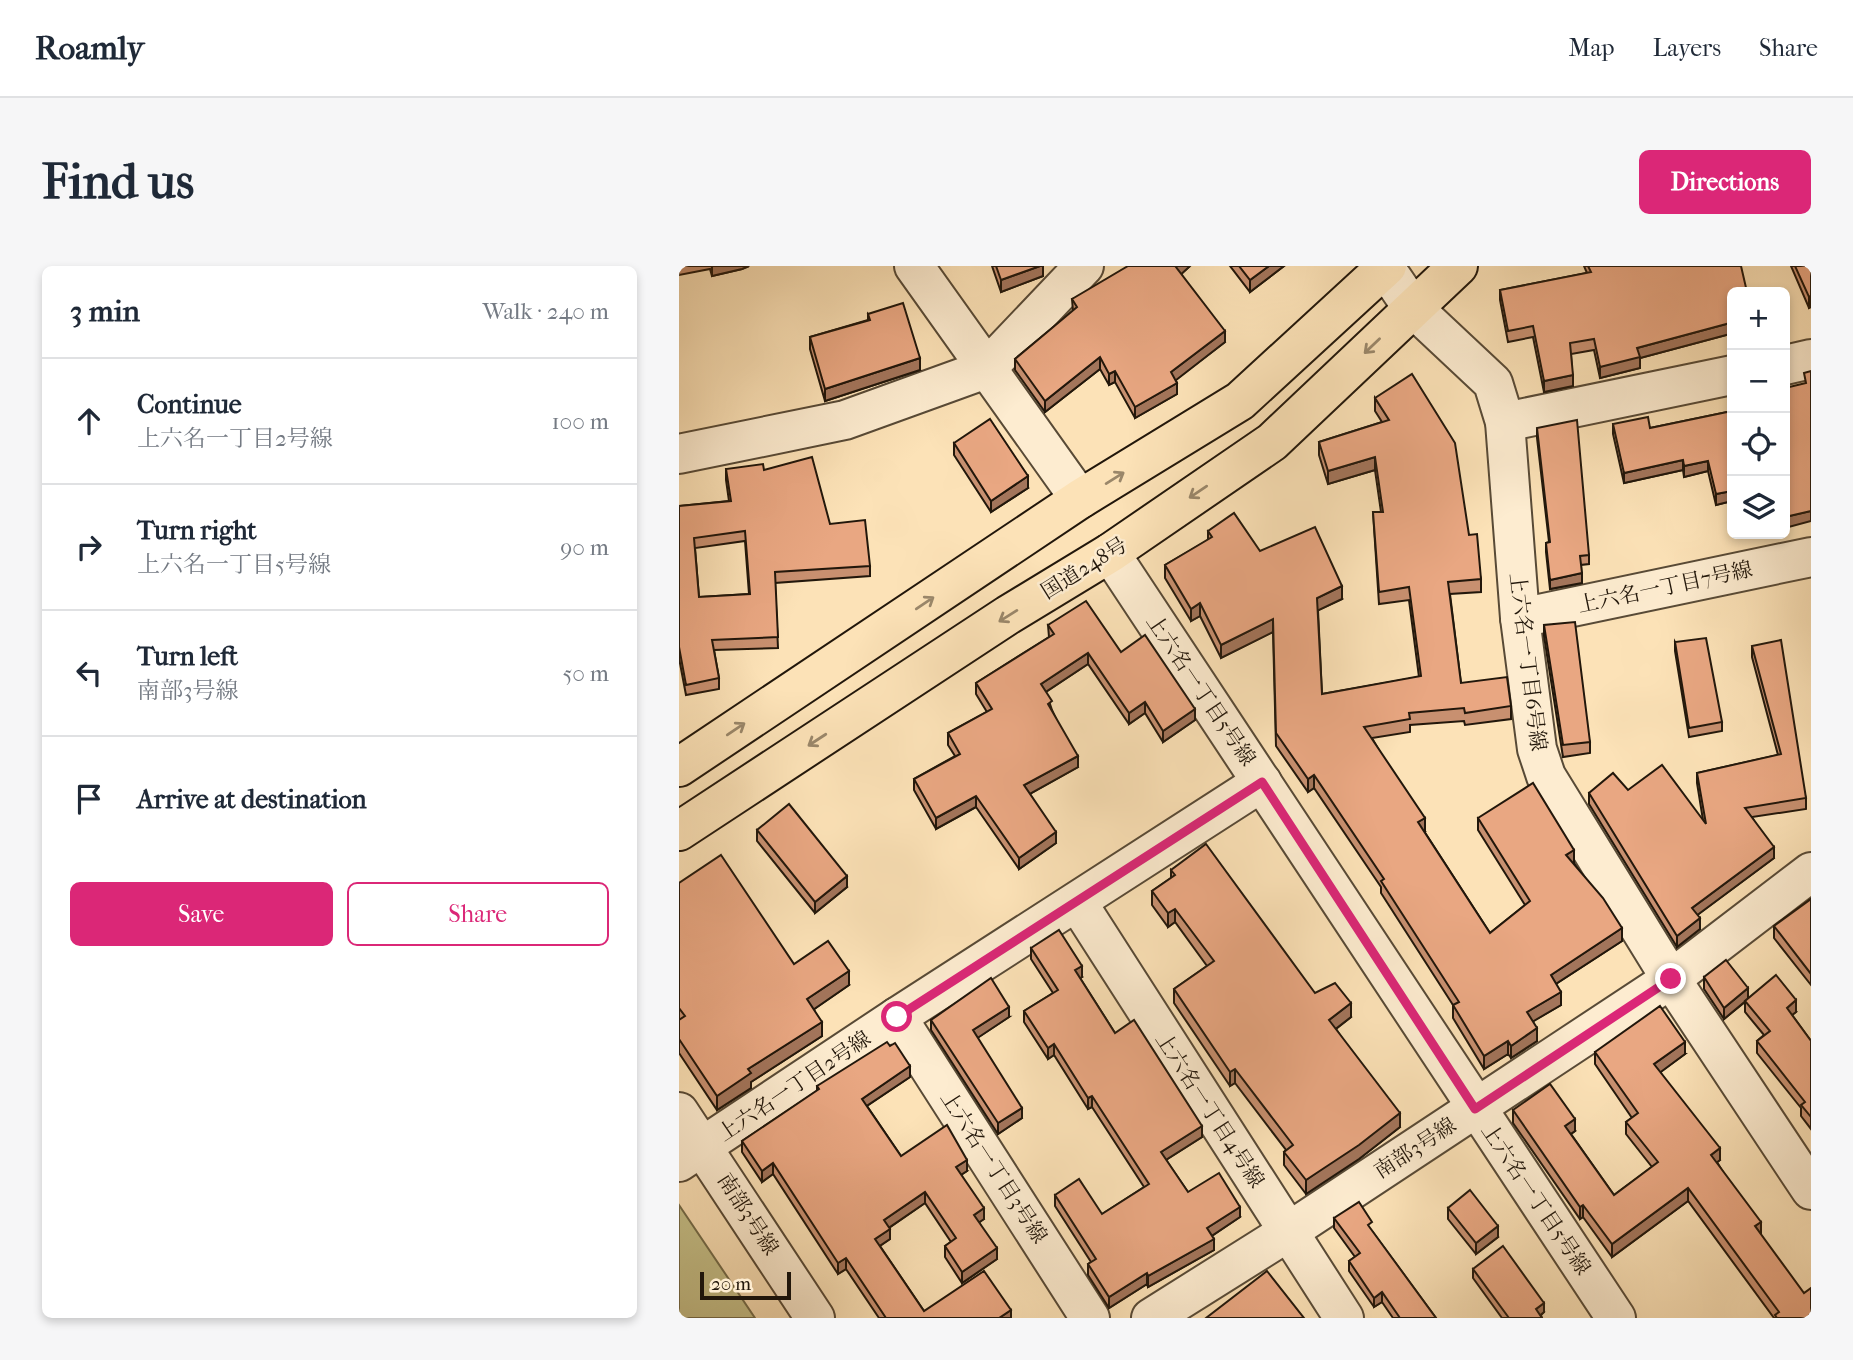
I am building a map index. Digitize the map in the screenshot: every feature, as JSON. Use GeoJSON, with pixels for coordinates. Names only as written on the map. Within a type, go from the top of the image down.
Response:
{"type":"FeatureCollection","features":[{"type":"Feature","properties":{"kind":"highway","name":"国道248号"},"geometry":{"type":"LineString","coordinates":[[679,831],[1008,615],[1110,553],[1272,442],[1458,266]]}},
{"type":"Feature","properties":{"kind":"highway"},"geometry":{"type":"LineString","coordinates":[[679,767],[1080,499],[1240,401],[1385,267]]}},
{"type":"Feature","properties":{"kind":"street"},"geometry":{"type":"LineString","coordinates":[[914,266],[1080,499]]}},
{"type":"Feature","properties":{"kind":"street"},"geometry":{"type":"LineString","coordinates":[[679,454],[845,420],[986,369],[1084,266]]}},
{"type":"Feature","properties":{"kind":"street","name":"上六名一丁目6号線"},"geometry":{"type":"LineString","coordinates":[[1385,267],[1412,307],[1493,383],[1505,422],[1520,618],[1537,750],[1546,776],[1671,979],[1811,1190]]}},
{"type":"Feature","properties":{"kind":"street"},"geometry":{"type":"LineString","coordinates":[[1790,364],[1811,359]]}},
{"type":"Feature","properties":{"kind":"street"},"geometry":{"type":"LineString","coordinates":[[1505,422],[1727,376]]}},
{"type":"Feature","properties":{"kind":"street","name":"上六名一丁目5号線"},"geometry":{"type":"LineString","coordinates":[[1110,553],[1475,1109],[1616,1318]]}},
{"type":"Feature","properties":{"kind":"street","name":"上六名一丁目7号線"},"geometry":{"type":"LineString","coordinates":[[1520,618],[1811,557]]}},
{"type":"Feature","properties":{"kind":"street","name":"上六名一丁目2号線"},"geometry":{"type":"LineString","coordinates":[[691,1154],[897,1017],[1262,782]]}},
{"type":"Feature","properties":{"kind":"street","name":"南部3号線"},"geometry":{"type":"LineString","coordinates":[[1151,1318],[1288,1232],[1671,979],[1811,873]]}},
{"type":"Feature","properties":{"kind":"street","name":"上六名一丁目4号線"},"geometry":{"type":"LineString","coordinates":[[1077,902],[1344,1318]]}},
{"type":"Feature","properties":{"kind":"street","name":"上六名一丁目3号線"},"geometry":{"type":"LineString","coordinates":[[897,1017],[1090,1318]]}},
{"type":"Feature","properties":{"kind":"street","name":"南部3号線"},"geometry":{"type":"LineString","coordinates":[[679,1112],[691,1154],[815,1318]]}},
{"type":"Feature","properties":{"kind":"shaded area"},"geometry":{"type":"Polygon","coordinates":[[[679,1205],[755,1318],[679,1318],[679,1205]]]}},
{"type":"Feature","properties":{"kind":"building"},"geometry":{"type":"Polygon","coordinates":[[[996,266],[1040,266],[1001,280],[996,266]]]}},
{"type":"Feature","properties":{"kind":"building"},"geometry":{"type":"Polygon","coordinates":[[[1128,266],[1177,266],[1225,331],[1171,372],[1177,383],[1135,407],[1115,371],[1109,374],[1100,357],[1045,401],[1015,359],[1077,307],[1072,299],[1128,266]]]}},
{"type":"Feature","properties":{"kind":"building"},"geometry":{"type":"Polygon","coordinates":[[[1239,266],[1269,266],[1250,280],[1239,266]]]}},
{"type":"Feature","properties":{"kind":"building"},"geometry":{"type":"Polygon","coordinates":[[[1588,266],[1741,266],[1746,287],[1727,287],[1727,324],[1637,348],[1640,357],[1600,367],[1594,339],[1570,343],[1573,375],[1544,381],[1533,326],[1508,331],[1500,290],[1591,272],[1588,266]]]}},
{"type":"Feature","properties":{"kind":"building"},"geometry":{"type":"Polygon","coordinates":[[[1795,266],[1811,266],[1809,297],[1795,266]]]}},
{"type":"Feature","properties":{"kind":"building"},"geometry":{"type":"Polygon","coordinates":[[[903,303],[920,358],[825,389],[810,337],[870,320],[868,314],[903,303]]]}},
{"type":"Feature","properties":{"kind":"building"},"geometry":{"type":"Polygon","coordinates":[[[1811,371],[1811,511],[1790,516],[1790,387],[1806,383],[1804,373],[1811,371]]]}},
{"type":"Feature","properties":{"kind":"building"},"geometry":{"type":"Polygon","coordinates":[[[1412,374],[1455,443],[1469,535],[1477,534],[1481,579],[1448,582],[1461,683],[1507,677],[1511,706],[1465,713],[1464,708],[1409,713],[1410,719],[1364,727],[1425,818],[1418,822],[1490,933],[1530,901],[1478,818],[1533,783],[1574,850],[1566,855],[1603,898],[1622,928],[1551,975],[1561,992],[1527,1012],[1537,1028],[1511,1046],[1508,1041],[1484,1056],[1453,1005],[1459,1002],[1381,881],[1384,879],[1314,775],[1308,779],[1276,733],[1273,619],[1221,645],[1200,603],[1191,609],[1165,565],[1212,537],[1208,531],[1234,513],[1260,551],[1315,527],[1342,586],[1317,598],[1322,694],[1421,676],[1409,587],[1379,592],[1373,512],[1383,512],[1375,457],[1328,471],[1319,442],[1389,420],[1375,398],[1412,374]]]}},
{"type":"Feature","properties":{"kind":"building"},"geometry":{"type":"Polygon","coordinates":[[[1727,412],[1727,492],[1716,494],[1708,461],[1684,466],[1683,460],[1624,473],[1613,424],[1648,417],[1650,428],[1727,412]]]}},
{"type":"Feature","properties":{"kind":"building"},"geometry":{"type":"Polygon","coordinates":[[[990,419],[1028,476],[991,501],[954,443],[990,419]]]}},
{"type":"Feature","properties":{"kind":"building"},"geometry":{"type":"Polygon","coordinates":[[[1577,420],[1589,555],[1580,556],[1582,573],[1550,580],[1546,543],[1550,542],[1537,428],[1577,420]]]}},
{"type":"Feature","properties":{"kind":"building"},"geometry":{"type":"Polygon","coordinates":[[[812,457],[830,524],[865,520],[870,566],[775,572],[778,637],[712,640],[719,678],[686,685],[679,647],[679,506],[731,501],[726,469],[763,464],[764,470],[812,457]],[[745,531],[694,538],[699,597],[750,594],[745,531]]]}},
{"type":"Feature","properties":{"kind":"building"},"geometry":{"type":"Polygon","coordinates":[[[1086,601],[1121,652],[1145,635],[1195,709],[1163,731],[1145,702],[1129,713],[1088,653],[1041,684],[1052,701],[1048,704],[1078,756],[1024,785],[1056,832],[1019,858],[976,796],[936,818],[914,779],[960,754],[948,733],[992,709],[976,683],[1054,634],[1048,625],[1086,601]]]}},
{"type":"Feature","properties":{"kind":"building"},"geometry":{"type":"Polygon","coordinates":[[[1575,622],[1590,742],[1563,745],[1544,625],[1575,622]]]}},
{"type":"Feature","properties":{"kind":"building"},"geometry":{"type":"Polygon","coordinates":[[[1706,638],[1722,722],[1689,728],[1675,642],[1706,638]]]}},
{"type":"Feature","properties":{"kind":"building"},"geometry":{"type":"Polygon","coordinates":[[[1781,640],[1806,798],[1745,808],[1774,847],[1692,908],[1700,918],[1677,936],[1589,793],[1613,773],[1628,790],[1662,765],[1706,824],[1697,773],[1781,754],[1752,646],[1781,640]]]}},
{"type":"Feature","properties":{"kind":"building"},"geometry":{"type":"Polygon","coordinates":[[[789,804],[847,876],[815,902],[757,830],[789,804]]]}},
{"type":"Feature","properties":{"kind":"building"},"geometry":{"type":"Polygon","coordinates":[[[1206,844],[1315,993],[1335,983],[1351,1003],[1329,1020],[1400,1113],[1359,1145],[1306,1180],[1284,1152],[1293,1145],[1235,1069],[1230,1072],[1174,989],[1214,961],[1175,909],[1168,913],[1152,891],[1175,875],[1171,870],[1206,844]]]}},
{"type":"Feature","properties":{"kind":"building"},"geometry":{"type":"Polygon","coordinates":[[[721,855],[794,964],[828,941],[849,971],[807,999],[822,1022],[748,1069],[751,1073],[717,1096],[679,1039],[679,1020],[685,1016],[679,1008],[679,883],[721,855]]]}},
{"type":"Feature","properties":{"kind":"building"},"geometry":{"type":"Polygon","coordinates":[[[1811,899],[1811,974],[1774,926],[1811,899]]]}},
{"type":"Feature","properties":{"kind":"building"},"geometry":{"type":"Polygon","coordinates":[[[1059,930],[1082,966],[1075,970],[1115,1033],[1134,1020],[1202,1126],[1161,1152],[1188,1192],[1219,1173],[1240,1207],[1207,1228],[1214,1239],[1148,1276],[1147,1273],[1109,1297],[1088,1264],[1096,1259],[1055,1195],[1079,1179],[1102,1214],[1149,1184],[1092,1096],[1088,1098],[1054,1044],[1048,1048],[1024,1011],[1058,990],[1031,948],[1059,930]]]}},
{"type":"Feature","properties":{"kind":"building"},"geometry":{"type":"Polygon","coordinates":[[[1726,960],[1748,988],[1724,1008],[1704,977],[1726,960]]]}},
{"type":"Feature","properties":{"kind":"building"},"geometry":{"type":"Polygon","coordinates":[[[1776,975],[1796,1000],[1787,1008],[1811,1041],[1811,1117],[1801,1105],[1805,1102],[1757,1041],[1770,1031],[1745,1001],[1776,975]]]}},
{"type":"Feature","properties":{"kind":"building"},"geometry":{"type":"Polygon","coordinates":[[[991,978],[1009,1007],[973,1030],[1022,1108],[998,1123],[931,1020],[991,978]]]}},
{"type":"Feature","properties":{"kind":"building"},"geometry":{"type":"Polygon","coordinates":[[[1660,1006],[1685,1042],[1654,1064],[1720,1148],[1711,1155],[1761,1222],[1755,1226],[1804,1293],[1811,1288],[1811,1318],[1777,1318],[1775,1315],[1779,1312],[1688,1188],[1612,1244],[1583,1205],[1580,1207],[1513,1110],[1550,1084],[1575,1119],[1565,1126],[1614,1195],[1658,1162],[1626,1122],[1638,1113],[1595,1052],[1660,1006]]]}},
{"type":"Feature","properties":{"kind":"building"},"geometry":{"type":"Polygon","coordinates":[[[887,1042],[890,1046],[895,1043],[910,1066],[862,1099],[901,1156],[947,1125],[967,1160],[956,1167],[984,1208],[974,1215],[997,1248],[962,1272],[945,1246],[956,1238],[925,1192],[884,1220],[890,1229],[875,1239],[924,1311],[984,1271],[1011,1310],[999,1318],[886,1318],[846,1258],[838,1263],[773,1163],[762,1171],[742,1141],[819,1089],[817,1086],[887,1042]]]}},
{"type":"Feature","properties":{"kind":"building"},"geometry":{"type":"Polygon","coordinates":[[[1470,1190],[1498,1226],[1476,1243],[1448,1208],[1470,1190]]]}},
{"type":"Feature","properties":{"kind":"building"},"geometry":{"type":"Polygon","coordinates":[[[1359,1202],[1372,1222],[1368,1225],[1436,1318],[1400,1318],[1382,1292],[1374,1298],[1349,1261],[1360,1253],[1334,1218],[1359,1202]]]}},
{"type":"Feature","properties":{"kind":"building"},"geometry":{"type":"Polygon","coordinates":[[[1503,1246],[1544,1303],[1536,1309],[1542,1318],[1509,1318],[1473,1269],[1503,1246]]]}},
{"type":"Feature","properties":{"kind":"building"},"geometry":{"type":"Polygon","coordinates":[[[1267,1271],[1304,1318],[1206,1318],[1267,1271]]]}},
{"type":"Feature","properties":{"kind":"route"},"geometry":{"type":"LineString","coordinates":[[897,1017],[1262,782],[1475,1109],[1671,979]]}}]}
